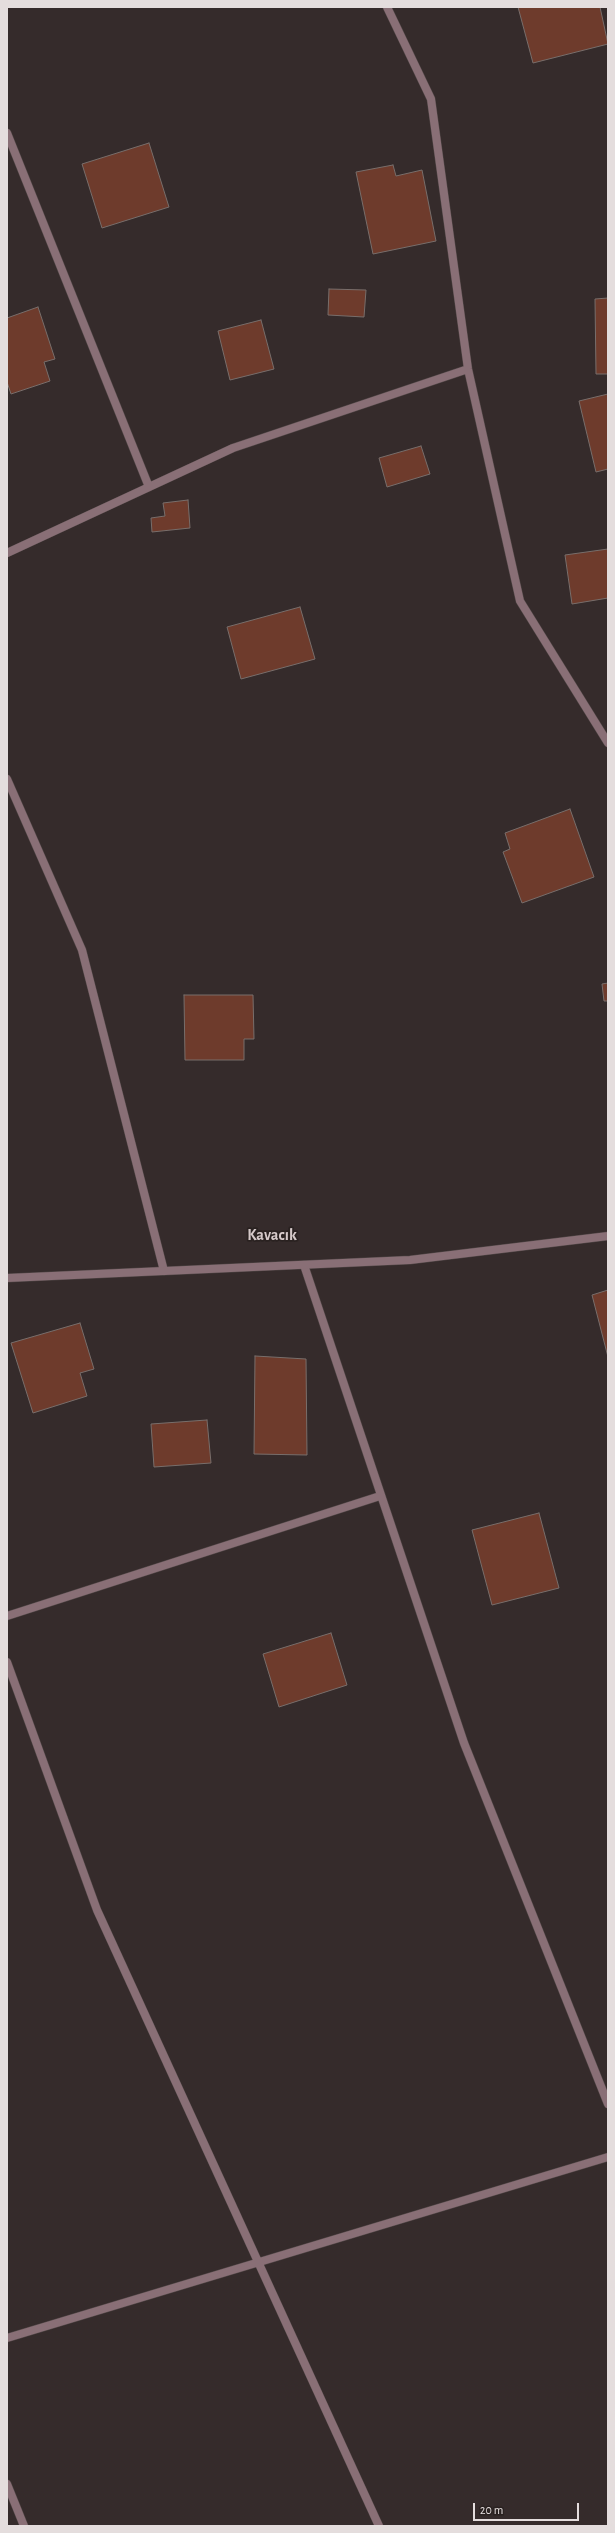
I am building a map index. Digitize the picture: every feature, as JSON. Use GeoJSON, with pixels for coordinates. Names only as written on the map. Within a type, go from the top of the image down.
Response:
{"type":"FeatureCollection","features":[{"type":"Feature","properties":{"kind":"street"},"geometry":{"type":"LineString","coordinates":[[387,7],[432,99],[468,369],[520,601],[608,743]]}},
{"type":"Feature","properties":{"kind":"street"},"geometry":{"type":"LineString","coordinates":[[7,133],[149,487]]}},
{"type":"Feature","properties":{"kind":"street"},"geometry":{"type":"LineString","coordinates":[[7,553],[233,448],[468,369]]}},
{"type":"Feature","properties":{"kind":"street"},"geometry":{"type":"LineString","coordinates":[[7,780],[82,950],[164,1271]]}},
{"type":"Feature","properties":{"kind":"street"},"geometry":{"type":"LineString","coordinates":[[7,1278],[410,1260],[608,1236]]}},
{"type":"Feature","properties":{"kind":"street"},"geometry":{"type":"LineString","coordinates":[[304,1265],[380,1496],[464,1743],[608,2104]]}},
{"type":"Feature","properties":{"kind":"street"},"geometry":{"type":"LineString","coordinates":[[7,1616],[380,1496]]}},
{"type":"Feature","properties":{"kind":"street"},"geometry":{"type":"LineString","coordinates":[[7,1662],[97,1910],[379,2526]]}},
{"type":"Feature","properties":{"kind":"street"},"geometry":{"type":"LineString","coordinates":[[7,2338],[608,2157]]}},
{"type":"Feature","properties":{"kind":"street"},"geometry":{"type":"LineString","coordinates":[[7,2484],[24,2526]]}},
{"type":"Feature","properties":{"kind":"building"},"geometry":{"type":"Polygon","coordinates":[[[518,7],[600,7],[608,44],[533,63],[518,7]]]}},
{"type":"Feature","properties":{"kind":"building"},"geometry":{"type":"Polygon","coordinates":[[[149,143],[169,207],[102,228],[82,164],[149,143]]]}},
{"type":"Feature","properties":{"kind":"building"},"geometry":{"type":"Polygon","coordinates":[[[393,165],[396,176],[422,170],[436,241],[373,254],[356,172],[393,165]]]}},
{"type":"Feature","properties":{"kind":"building"},"geometry":{"type":"Polygon","coordinates":[[[329,289],[366,290],[364,317],[328,315],[329,289]]]}},
{"type":"Feature","properties":{"kind":"building"},"geometry":{"type":"Polygon","coordinates":[[[608,298],[608,374],[596,374],[595,299],[608,298]]]}},
{"type":"Feature","properties":{"kind":"building"},"geometry":{"type":"Polygon","coordinates":[[[38,307],[55,359],[44,362],[50,381],[11,394],[7,382],[7,318],[38,307]]]}},
{"type":"Feature","properties":{"kind":"building"},"geometry":{"type":"Polygon","coordinates":[[[261,320],[274,369],[230,380],[218,331],[261,320]]]}},
{"type":"Feature","properties":{"kind":"building"},"geometry":{"type":"Polygon","coordinates":[[[608,394],[608,469],[596,472],[579,401],[608,394]]]}},
{"type":"Feature","properties":{"kind":"building"},"geometry":{"type":"Polygon","coordinates":[[[421,446],[430,474],[387,487],[379,458],[421,446]]]}},
{"type":"Feature","properties":{"kind":"building"},"geometry":{"type":"Polygon","coordinates":[[[188,500],[190,528],[152,532],[151,518],[165,516],[163,503],[188,500]]]}},
{"type":"Feature","properties":{"kind":"building"},"geometry":{"type":"Polygon","coordinates":[[[608,549],[608,598],[572,604],[565,555],[608,549]]]}},
{"type":"Feature","properties":{"kind":"building"},"geometry":{"type":"Polygon","coordinates":[[[300,607],[315,659],[241,679],[227,627],[300,607]]]}},
{"type":"Feature","properties":{"kind":"building"},"geometry":{"type":"Polygon","coordinates":[[[570,809],[594,877],[522,903],[503,852],[510,849],[505,833],[570,809]]]}},
{"type":"Feature","properties":{"kind":"building"},"geometry":{"type":"Polygon","coordinates":[[[608,983],[608,1001],[604,1001],[602,984],[608,983]]]}},
{"type":"Feature","properties":{"kind":"building"},"geometry":{"type":"Polygon","coordinates":[[[184,995],[253,995],[254,1039],[244,1039],[244,1060],[185,1060],[184,995]]]}},
{"type":"Feature","properties":{"kind":"building"},"geometry":{"type":"Polygon","coordinates":[[[608,1290],[608,1357],[592,1295],[608,1290]]]}},
{"type":"Feature","properties":{"kind":"building"},"geometry":{"type":"Polygon","coordinates":[[[80,1323],[94,1369],[80,1373],[87,1396],[33,1413],[11,1343],[80,1323]]]}},
{"type":"Feature","properties":{"kind":"building"},"geometry":{"type":"Polygon","coordinates":[[[255,1356],[306,1359],[307,1455],[254,1454],[255,1356]]]}},
{"type":"Feature","properties":{"kind":"building"},"geometry":{"type":"Polygon","coordinates":[[[207,1420],[211,1463],[154,1467],[151,1424],[207,1420]]]}},
{"type":"Feature","properties":{"kind":"building"},"geometry":{"type":"Polygon","coordinates":[[[539,1513],[559,1588],[492,1605],[472,1530],[539,1513]]]}},
{"type":"Feature","properties":{"kind":"building"},"geometry":{"type":"Polygon","coordinates":[[[331,1633],[347,1685],[279,1707],[263,1654],[331,1633]]]}},
{"type":"Feature","properties":{"kind":"district","name":"Kavacık"},"geometry":{"type":"Point","coordinates":[272,1235]}}]}
